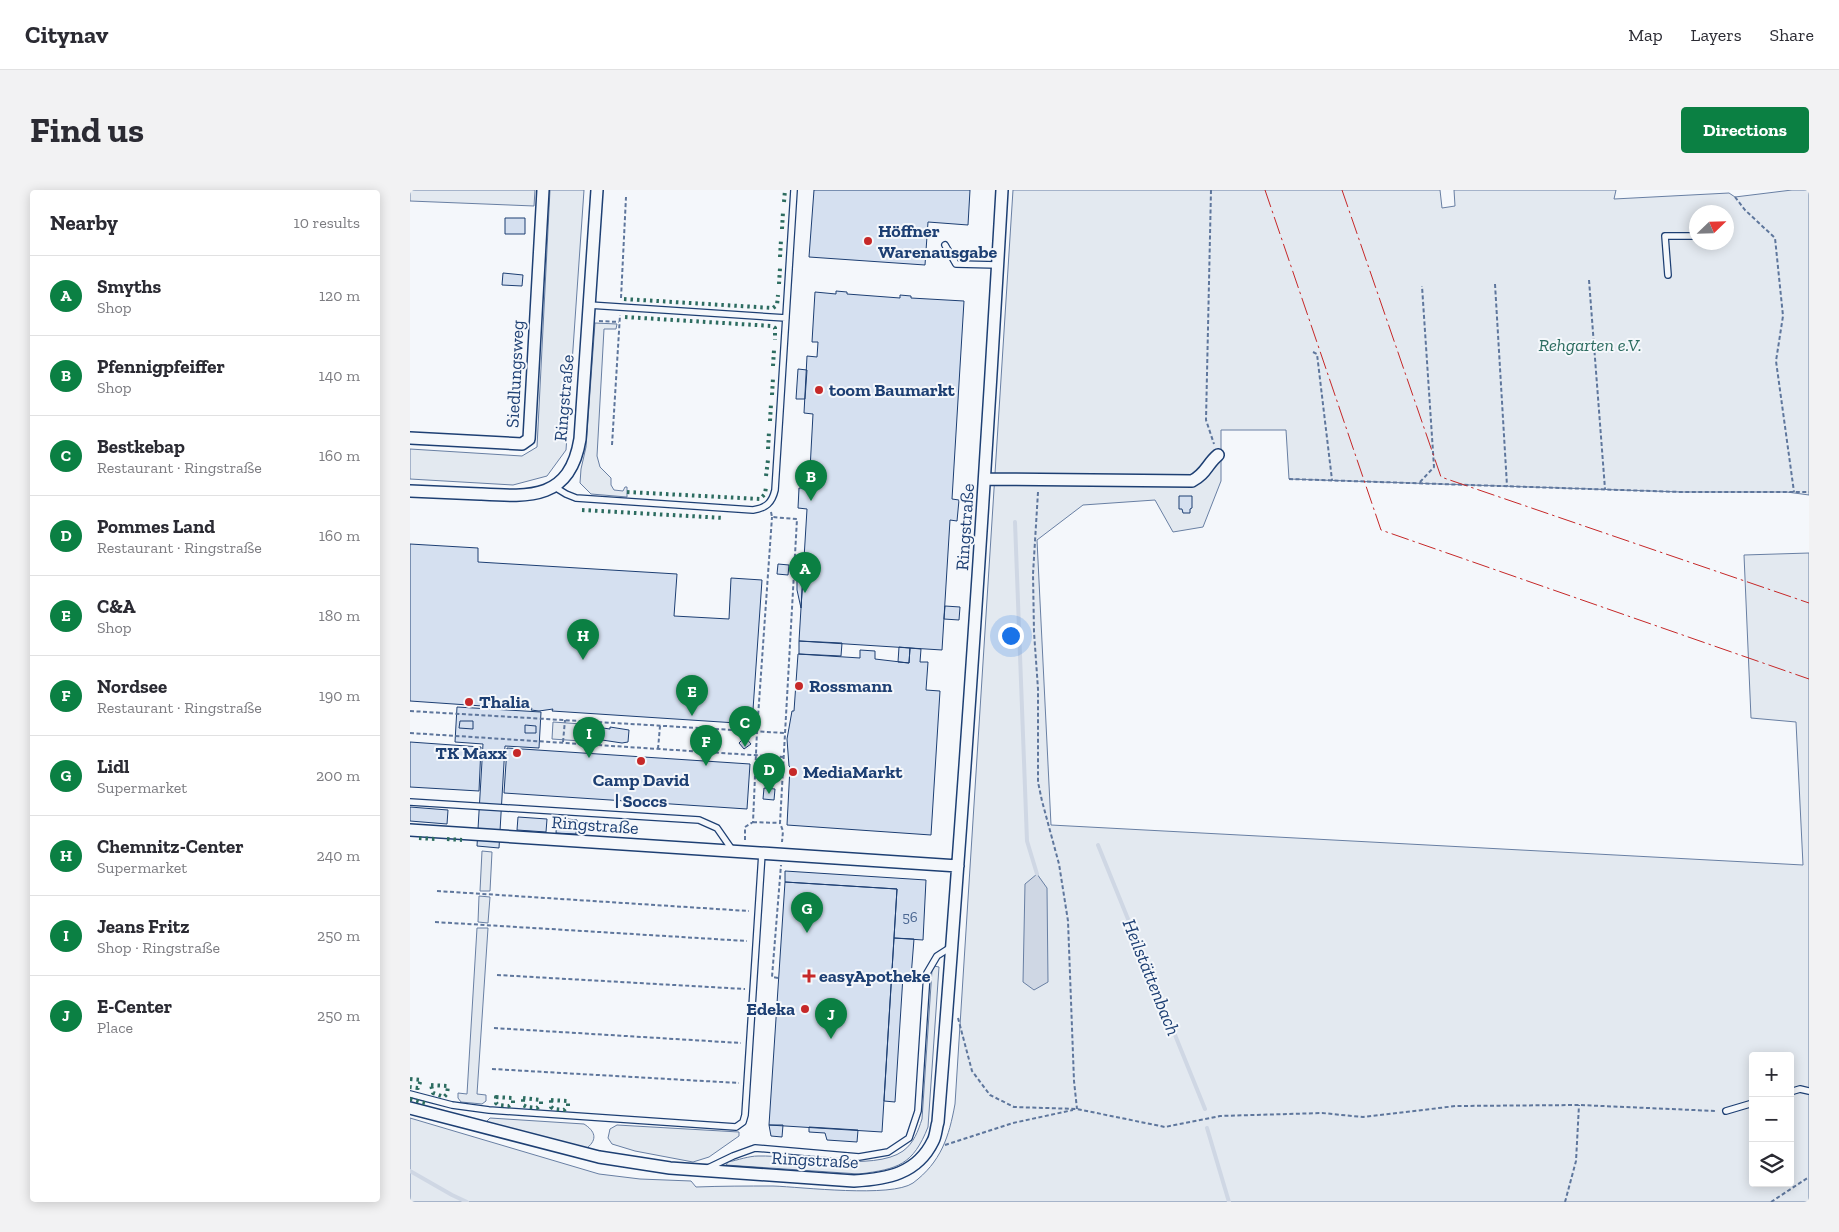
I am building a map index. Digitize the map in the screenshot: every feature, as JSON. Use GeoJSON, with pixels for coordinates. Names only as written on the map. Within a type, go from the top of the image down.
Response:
{"type":"FeatureCollection","features":[{"type":"Feature","properties":{"kind":"street","name":"Siedlungsweg"},"geometry":{"type":"LineString","coordinates":[[410,438],[522,444],[529,439],[544,190]]}},
{"type":"Feature","properties":{"kind":"street","name":"Ringstraße"},"geometry":{"type":"LineString","coordinates":[[410,491],[527,496],[553,486],[572,467],[578,450],[596,190]]}},
{"type":"Feature","properties":{"kind":"street","name":"Ringstraße"},"geometry":{"type":"LineString","coordinates":[[410,1108],[599,1157],[670,1168],[854,1181],[879,1180],[895,1176],[912,1166],[924,1155],[933,1141],[938,1122],[947,1011],[986,479],[1002,190]]}},
{"type":"Feature","properties":{"kind":"street"},"geometry":{"type":"LineString","coordinates":[[986,479],[1192,481],[1207,470],[1211,460],[1218,455]]}},
{"type":"Feature","properties":{"kind":"street","name":"Ringstraße"},"geometry":{"type":"LineString","coordinates":[[410,830],[958,866]]}},
{"type":"Feature","properties":{"kind":"lane"},"geometry":{"type":"LineString","coordinates":[[553,486],[576,498],[753,510],[769,505],[775,490],[794,190]]}},
{"type":"Feature","properties":{"kind":"lane"},"geometry":{"type":"LineString","coordinates":[[1668,275],[1665,236],[1689,236]]}},
{"type":"Feature","properties":{"kind":"lane"},"geometry":{"type":"LineString","coordinates":[[945,245],[956,264],[998,264]]}},
{"type":"Feature","properties":{"kind":"lane"},"geometry":{"type":"LineString","coordinates":[[589,305],[786,318]]}},
{"type":"Feature","properties":{"kind":"lane"},"geometry":{"type":"LineString","coordinates":[[410,802],[699,820],[717,828],[739,852]]}},
{"type":"Feature","properties":{"kind":"lane"},"geometry":{"type":"LineString","coordinates":[[410,1094],[446,1103],[489,1110],[736,1127],[743,1122],[745,1115],[762,853]]}},
{"type":"Feature","properties":{"kind":"lane"},"geometry":{"type":"LineString","coordinates":[[703,1171],[733,1156],[755,1148],[859,1157],[888,1152],[909,1138],[918,1111],[926,973],[938,956],[952,946]]}},
{"type":"Feature","properties":{"kind":"lane"},"geometry":{"type":"LineString","coordinates":[[1794,1090],[1800,1088],[1809,1091]]}},
{"type":"Feature","properties":{"kind":"lane"},"geometry":{"type":"LineString","coordinates":[[443,1118],[446,1103]]}},
{"type":"Feature","properties":{"kind":"lane"},"geometry":{"type":"LineString","coordinates":[[1726,1111],[1749,1104]]}},
{"type":"Feature","properties":{"kind":"path"},"geometry":{"type":"LineString","coordinates":[[1211,190],[1206,420],[1218,455]]}},
{"type":"Feature","properties":{"kind":"path"},"geometry":{"type":"LineString","coordinates":[[612,445],[626,197]]}},
{"type":"Feature","properties":{"kind":"path"},"geometry":{"type":"LineString","coordinates":[[1735,197],[1745,210],[1775,238],[1783,316],[1776,361],[1794,492]]}},
{"type":"Feature","properties":{"kind":"path"},"geometry":{"type":"LineString","coordinates":[[1589,280],[1605,489]]}},
{"type":"Feature","properties":{"kind":"path"},"geometry":{"type":"LineString","coordinates":[[1495,284],[1507,486]]}},
{"type":"Feature","properties":{"kind":"path"},"geometry":{"type":"LineString","coordinates":[[1419,483],[1434,467],[1422,286]]}},
{"type":"Feature","properties":{"kind":"path"},"geometry":{"type":"LineString","coordinates":[[588,321],[619,322]]}},
{"type":"Feature","properties":{"kind":"path"},"geometry":{"type":"LineString","coordinates":[[1313,352],[1317,354],[1332,480]]}},
{"type":"Feature","properties":{"kind":"path"},"geometry":{"type":"LineString","coordinates":[[1038,479],[1033,574],[1034,632],[1038,689],[1038,782],[1059,864],[1068,921],[1074,1082],[1077,1109]]}},
{"type":"Feature","properties":{"kind":"path"},"geometry":{"type":"LineString","coordinates":[[1289,479],[1681,492],[1809,492]]}},
{"type":"Feature","properties":{"kind":"path"},"geometry":{"type":"LineString","coordinates":[[753,822],[757,731],[772,517],[769,505]]}},
{"type":"Feature","properties":{"kind":"path"},"geometry":{"type":"LineString","coordinates":[[410,711],[784,733],[797,519],[772,517]]}},
{"type":"Feature","properties":{"kind":"path"},"geometry":{"type":"LineString","coordinates":[[563,743],[565,720]]}},
{"type":"Feature","properties":{"kind":"path"},"geometry":{"type":"LineString","coordinates":[[598,745],[600,722]]}},
{"type":"Feature","properties":{"kind":"path"},"geometry":{"type":"LineString","coordinates":[[658,749],[660,725]]}},
{"type":"Feature","properties":{"kind":"path"},"geometry":{"type":"LineString","coordinates":[[410,733],[784,757]]}},
{"type":"Feature","properties":{"kind":"path"},"geometry":{"type":"LineString","coordinates":[[739,852],[746,827],[753,822],[780,824]]}},
{"type":"Feature","properties":{"kind":"path"},"geometry":{"type":"LineString","coordinates":[[437,891],[757,912]]}},
{"type":"Feature","properties":{"kind":"path"},"geometry":{"type":"LineString","coordinates":[[435,922],[755,942]]}},
{"type":"Feature","properties":{"kind":"path"},"geometry":{"type":"LineString","coordinates":[[497,975],[752,990]]}},
{"type":"Feature","properties":{"kind":"path"},"geometry":{"type":"LineString","coordinates":[[947,1011],[958,1015],[972,1071],[990,1095],[1014,1107],[1077,1109],[1165,1127],[1220,1116],[1322,1114],[1364,1117],[1456,1106],[1579,1105],[1726,1111]]}},
{"type":"Feature","properties":{"kind":"path"},"geometry":{"type":"LineString","coordinates":[[494,1028],[749,1044]]}},
{"type":"Feature","properties":{"kind":"path"},"geometry":{"type":"LineString","coordinates":[[492,1069],[747,1084]]}},
{"type":"Feature","properties":{"kind":"path"},"geometry":{"type":"LineString","coordinates":[[1565,1202],[1576,1162],[1579,1105]]}},
{"type":"Feature","properties":{"kind":"path"},"geometry":{"type":"LineString","coordinates":[[933,1141],[945,1145],[1013,1123],[1077,1109]]}},
{"type":"Feature","properties":{"kind":"path"},"geometry":{"type":"LineString","coordinates":[[1771,1202],[1809,1177]]}},
{"type":"Feature","properties":{"kind":"green space"},"geometry":{"type":"Polygon","coordinates":[[[410,190],[535,190],[534,206],[410,201],[410,190]]]}},
{"type":"Feature","properties":{"kind":"green space"},"geometry":{"type":"Polygon","coordinates":[[[550,190],[584,190],[566,450],[547,476],[513,485],[410,479],[410,449],[522,456],[537,447],[550,190]]]}},
{"type":"Feature","properties":{"kind":"green space","name":"Rehgarten e.V."},"geometry":{"type":"Polygon","coordinates":[[[1013,190],[1440,190],[1442,208],[1455,206],[1454,190],[1616,190],[1614,199],[1729,193],[1735,197],[1792,190],[1809,190],[1809,495],[1787,492],[1681,492],[1289,479],[1286,430],[1221,430],[1221,481],[1203,527],[1173,532],[1155,500],[1083,505],[1037,540],[1051,825],[1803,865],[1796,722],[1751,718],[1744,555],[1809,553],[1809,1202],[410,1202],[410,1118],[599,1174],[640,1179],[691,1181],[696,1187],[773,1186],[867,1191],[886,1190],[913,1183],[923,1175],[937,1157],[950,1127],[955,1104],[1013,190]]]}},
{"type":"Feature","properties":{"kind":"green space"},"geometry":{"type":"Polygon","coordinates":[[[595,323],[617,324],[616,329],[604,329],[597,456],[600,467],[611,478],[611,485],[614,490],[623,491],[627,487],[627,497],[591,494],[580,483],[586,447],[595,323]]]}},
{"type":"Feature","properties":{"kind":"green space"},"geometry":{"type":"Polygon","coordinates":[[[553,722],[582,724],[581,741],[552,739],[553,722]]]}},
{"type":"Feature","properties":{"kind":"green space"},"geometry":{"type":"Polygon","coordinates":[[[482,851],[492,852],[490,891],[480,891],[482,851]]]}},
{"type":"Feature","properties":{"kind":"green space"},"geometry":{"type":"Polygon","coordinates":[[[479,896],[490,897],[488,923],[478,922],[479,896]]]}},
{"type":"Feature","properties":{"kind":"green space"},"geometry":{"type":"Polygon","coordinates":[[[477,928],[488,928],[477,1094],[486,1095],[486,1101],[482,1104],[461,1102],[458,1098],[458,1093],[467,1094],[477,928]]]}},
{"type":"Feature","properties":{"kind":"green space"},"geometry":{"type":"Polygon","coordinates":[[[934,966],[939,967],[928,1127],[916,1150],[910,1157],[894,1167],[859,1174],[726,1165],[728,1162],[758,1156],[854,1162],[890,1157],[907,1148],[915,1136],[922,1119],[932,970],[934,966]]]}},
{"type":"Feature","properties":{"kind":"green space"},"geometry":{"type":"Polygon","coordinates":[[[490,1118],[584,1124],[591,1129],[594,1138],[587,1148],[486,1122],[490,1118]]]}},
{"type":"Feature","properties":{"kind":"green space"},"geometry":{"type":"Polygon","coordinates":[[[617,1125],[739,1132],[739,1136],[709,1157],[693,1162],[635,1151],[612,1144],[608,1138],[610,1129],[617,1125]]]}},
{"type":"Feature","properties":{"kind":"shaded area"},"geometry":{"type":"Polygon","coordinates":[[[1037,874],[1047,888],[1048,982],[1034,990],[1023,982],[1025,884],[1037,874]]]}},
{"type":"Feature","properties":{"kind":"building","name":"Höffner Warenausgabe"},"geometry":{"type":"Polygon","coordinates":[[[814,190],[970,190],[968,225],[928,222],[925,265],[809,257],[814,190]]]}},
{"type":"Feature","properties":{"kind":"building"},"geometry":{"type":"Polygon","coordinates":[[[505,218],[525,218],[525,234],[505,234],[505,218]]]}},
{"type":"Feature","properties":{"kind":"building"},"geometry":{"type":"Polygon","coordinates":[[[503,273],[523,275],[522,286],[502,285],[503,273]]]}},
{"type":"Feature","properties":{"kind":"building"},"geometry":{"type":"Polygon","coordinates":[[[836,291],[847,292],[847,294],[900,298],[900,295],[911,296],[911,298],[964,301],[952,499],[959,500],[957,521],[950,520],[942,650],[799,641],[807,509],[798,508],[799,488],[809,488],[813,414],[804,413],[807,356],[817,357],[818,342],[812,342],[815,292],[836,294],[836,291]]]}},
{"type":"Feature","properties":{"kind":"building"},"geometry":{"type":"Polygon","coordinates":[[[798,369],[807,370],[805,399],[796,399],[798,369]]]}},
{"type":"Feature","properties":{"kind":"building"},"geometry":{"type":"Polygon","coordinates":[[[1179,496],[1192,496],[1190,513],[1183,513],[1182,509],[1179,509],[1179,496]]]}},
{"type":"Feature","properties":{"kind":"building"},"geometry":{"type":"Polygon","coordinates":[[[410,544],[478,548],[478,562],[677,574],[674,616],[729,619],[731,578],[762,580],[752,724],[552,711],[553,709],[539,711],[531,710],[532,708],[410,701],[410,544]]]}},
{"type":"Feature","properties":{"kind":"building"},"geometry":{"type":"Polygon","coordinates":[[[804,560],[801,608],[797,581],[804,560]]]}},
{"type":"Feature","properties":{"kind":"building"},"geometry":{"type":"Polygon","coordinates":[[[778,564],[789,565],[788,575],[777,574],[778,564]]]}},
{"type":"Feature","properties":{"kind":"building"},"geometry":{"type":"Polygon","coordinates":[[[945,606],[960,607],[959,620],[944,619],[945,606]]]}},
{"type":"Feature","properties":{"kind":"building"},"geometry":{"type":"Polygon","coordinates":[[[799,641],[842,643],[841,656],[799,654],[799,641]]]}},
{"type":"Feature","properties":{"kind":"building"},"geometry":{"type":"Polygon","coordinates":[[[899,647],[910,648],[909,663],[898,662],[899,647]]]}},
{"type":"Feature","properties":{"kind":"building"},"geometry":{"type":"Polygon","coordinates":[[[910,648],[921,649],[920,662],[928,662],[926,690],[940,691],[931,835],[787,825],[790,767],[787,739],[792,711],[794,711],[798,654],[860,658],[860,650],[875,651],[875,659],[909,663],[910,648]]]}},
{"type":"Feature","properties":{"kind":"building"},"geometry":{"type":"Polygon","coordinates":[[[457,707],[541,712],[539,748],[505,746],[499,848],[477,846],[483,744],[455,742],[457,707]]]}},
{"type":"Feature","properties":{"kind":"building"},"geometry":{"type":"Polygon","coordinates":[[[460,721],[473,721],[473,729],[459,728],[460,721]]]}},
{"type":"Feature","properties":{"kind":"building"},"geometry":{"type":"Polygon","coordinates":[[[525,725],[536,726],[536,733],[525,733],[525,725]]]}},
{"type":"Feature","properties":{"kind":"building"},"geometry":{"type":"Polygon","coordinates":[[[610,727],[629,730],[628,742],[602,740],[603,728],[610,729],[610,727]]]}},
{"type":"Feature","properties":{"kind":"building"},"geometry":{"type":"Polygon","coordinates":[[[745,737],[751,744],[744,749],[739,743],[745,737]]]}},
{"type":"Feature","properties":{"kind":"building"},"geometry":{"type":"Polygon","coordinates":[[[410,742],[481,747],[479,791],[410,787],[410,742]]]}},
{"type":"Feature","properties":{"kind":"building"},"geometry":{"type":"Polygon","coordinates":[[[507,748],[750,764],[747,809],[504,793],[507,748]]]}},
{"type":"Feature","properties":{"kind":"building"},"geometry":{"type":"Polygon","coordinates":[[[764,788],[775,789],[774,800],[763,799],[764,788]]]}},
{"type":"Feature","properties":{"kind":"building"},"geometry":{"type":"Polygon","coordinates":[[[410,807],[448,810],[447,824],[410,821],[410,807]]]}},
{"type":"Feature","properties":{"kind":"building"},"geometry":{"type":"Polygon","coordinates":[[[518,817],[547,819],[546,832],[517,830],[518,817]]]}},
{"type":"Feature","properties":{"kind":"building"},"geometry":{"type":"Polygon","coordinates":[[[557,818],[577,820],[576,834],[556,833],[557,818]]]}},
{"type":"Feature","properties":{"kind":"building"},"geometry":{"type":"Polygon","coordinates":[[[785,871],[926,880],[923,940],[894,938],[897,889],[785,882],[785,871]]]}},
{"type":"Feature","properties":{"kind":"building"},"geometry":{"type":"Polygon","coordinates":[[[785,882],[897,889],[882,1132],[769,1125],[785,882]]]}},
{"type":"Feature","properties":{"kind":"building"},"geometry":{"type":"Polygon","coordinates":[[[894,938],[914,939],[911,977],[903,976],[895,1102],[884,1101],[894,938]]]}},
{"type":"Feature","properties":{"kind":"building"},"geometry":{"type":"Polygon","coordinates":[[[769,1125],[783,1125],[782,1137],[771,1136],[769,1125]]]}},
{"type":"Feature","properties":{"kind":"building"},"geometry":{"type":"Polygon","coordinates":[[[809,1127],[858,1130],[857,1142],[827,1140],[825,1133],[809,1132],[809,1127]]]}},
{"type":"Feature","properties":{"kind":"waterway"},"geometry":{"type":"LineString","coordinates":[[1015,522],[1027,841],[1037,874]]}},
{"type":"Feature","properties":{"kind":"waterway","name":"Heilstättenbach"},"geometry":{"type":"LineString","coordinates":[[1098,845],[1205,1109]]}},
{"type":"Feature","properties":{"kind":"waterway","name":"Heilstättenbach"},"geometry":{"type":"LineString","coordinates":[[1207,1128],[1229,1202]]}},
{"type":"Feature","properties":{"kind":"waterway"},"geometry":{"type":"LineString","coordinates":[[410,1171],[467,1202]]}},
{"type":"Feature","properties":{"kind":"hedge"},"geometry":{"type":"LineString","coordinates":[[784,202],[785,190]]}},
{"type":"Feature","properties":{"kind":"hedge"},"geometry":{"type":"LineString","coordinates":[[782,229],[783,212]]}},
{"type":"Feature","properties":{"kind":"hedge"},"geometry":{"type":"LineString","coordinates":[[780,257],[781,240]]}},
{"type":"Feature","properties":{"kind":"hedge"},"geometry":{"type":"LineString","coordinates":[[779,284],[780,268]]}},
{"type":"Feature","properties":{"kind":"hedge"},"geometry":{"type":"LineString","coordinates":[[624,299],[773,308],[777,305],[778,295]]}},
{"type":"Feature","properties":{"kind":"hedge"},"geometry":{"type":"LineString","coordinates":[[625,317],[772,326],[775,328],[775,340]]}},
{"type":"Feature","properties":{"kind":"hedge"},"geometry":{"type":"LineString","coordinates":[[773,366],[774,350]]}},
{"type":"Feature","properties":{"kind":"hedge"},"geometry":{"type":"LineString","coordinates":[[772,395],[773,378]]}},
{"type":"Feature","properties":{"kind":"hedge"},"geometry":{"type":"LineString","coordinates":[[770,421],[771,404]]}},
{"type":"Feature","properties":{"kind":"hedge"},"geometry":{"type":"LineString","coordinates":[[768,449],[769,432]]}},
{"type":"Feature","properties":{"kind":"hedge"},"geometry":{"type":"LineString","coordinates":[[766,476],[768,460]]}},
{"type":"Feature","properties":{"kind":"hedge"},"geometry":{"type":"LineString","coordinates":[[627,492],[760,499],[765,494],[766,487]]}},
{"type":"Feature","properties":{"kind":"hedge"},"geometry":{"type":"LineString","coordinates":[[582,510],[724,518]]}},
{"type":"Feature","properties":{"kind":"hedge"},"geometry":{"type":"LineString","coordinates":[[419,838],[435,839]]}},
{"type":"Feature","properties":{"kind":"hedge"},"geometry":{"type":"LineString","coordinates":[[447,839],[462,840]]}},
{"type":"Feature","properties":{"kind":"hedge"},"geometry":{"type":"LineString","coordinates":[[410,1079],[421,1080],[418,1088],[410,1087]]}},
{"type":"Feature","properties":{"kind":"hedge"},"geometry":{"type":"LineString","coordinates":[[431,1085],[448,1086],[447,1094],[444,1097],[433,1093],[431,1085]]}},
{"type":"Feature","properties":{"kind":"hedge"},"geometry":{"type":"LineString","coordinates":[[496,1097],[513,1098],[513,1103],[509,1106],[498,1105],[496,1097]]}},
{"type":"Feature","properties":{"kind":"hedge"},"geometry":{"type":"LineString","coordinates":[[523,1098],[541,1100],[541,1104],[537,1108],[527,1107],[523,1105],[523,1098]]}},
{"type":"Feature","properties":{"kind":"hedge"},"geometry":{"type":"LineString","coordinates":[[410,1099],[428,1104]]}},
{"type":"Feature","properties":{"kind":"hedge"},"geometry":{"type":"LineString","coordinates":[[551,1100],[568,1101],[568,1106],[564,1110],[554,1109],[551,1107],[551,1100]]}},
{"type":"Feature","properties":{"kind":"power"},"geometry":{"type":"LineString","coordinates":[[1265,190],[1381,530],[1809,679]]}},
{"type":"Feature","properties":{"kind":"power"},"geometry":{"type":"LineString","coordinates":[[1342,190],[1441,477],[1809,603]]}},
{"type":"Feature","properties":{"kind":"place","name":"Höffner Warenausgabe"},"geometry":{"type":"Point","coordinates":[868,241]}},
{"type":"Feature","properties":{"kind":"place","name":"toom Baumarkt"},"geometry":{"type":"Point","coordinates":[819,390]}},
{"type":"Feature","properties":{"kind":"place","name":"Pfennigpfeiffer"},"geometry":{"type":"Point","coordinates":[811,501]}},
{"type":"Feature","properties":{"kind":"place","name":"Smyths"},"geometry":{"type":"Point","coordinates":[805,593]}},
{"type":"Feature","properties":{"kind":"place","name":"Chemnitz-Center"},"geometry":{"type":"Point","coordinates":[583,660]}},
{"type":"Feature","properties":{"kind":"place","name":"Rossmann"},"geometry":{"type":"Point","coordinates":[799,686]}},
{"type":"Feature","properties":{"kind":"place","name":"Thalia"},"geometry":{"type":"Point","coordinates":[469,702]}},
{"type":"Feature","properties":{"kind":"place","name":"C&A"},"geometry":{"type":"Point","coordinates":[692,716]}},
{"type":"Feature","properties":{"kind":"place","name":"Bestkebap"},"geometry":{"type":"Point","coordinates":[745,747]}},
{"type":"Feature","properties":{"kind":"place","name":"TK Maxx"},"geometry":{"type":"Point","coordinates":[517,753]}},
{"type":"Feature","properties":{"kind":"place","name":"Jeans Fritz"},"geometry":{"type":"Point","coordinates":[589,758]}},
{"type":"Feature","properties":{"kind":"place","name":"Camp David | Soccs"},"geometry":{"type":"Point","coordinates":[641,761]}},
{"type":"Feature","properties":{"kind":"place","name":"Nordsee"},"geometry":{"type":"Point","coordinates":[706,766]}},
{"type":"Feature","properties":{"kind":"place","name":"MediaMarkt"},"geometry":{"type":"Point","coordinates":[793,772]}},
{"type":"Feature","properties":{"kind":"place","name":"Pommes Land"},"geometry":{"type":"Point","coordinates":[769,794]}},
{"type":"Feature","properties":{"kind":"place","name":"Lidl"},"geometry":{"type":"Point","coordinates":[807,933]}},
{"type":"Feature","properties":{"kind":"place","name":"easyApotheke"},"geometry":{"type":"Point","coordinates":[809,976]}},
{"type":"Feature","properties":{"kind":"place","name":"Edeka"},"geometry":{"type":"Point","coordinates":[805,1009]}},
{"type":"Feature","properties":{"kind":"place","name":"E-Center"},"geometry":{"type":"Point","coordinates":[831,1039]}}]}
